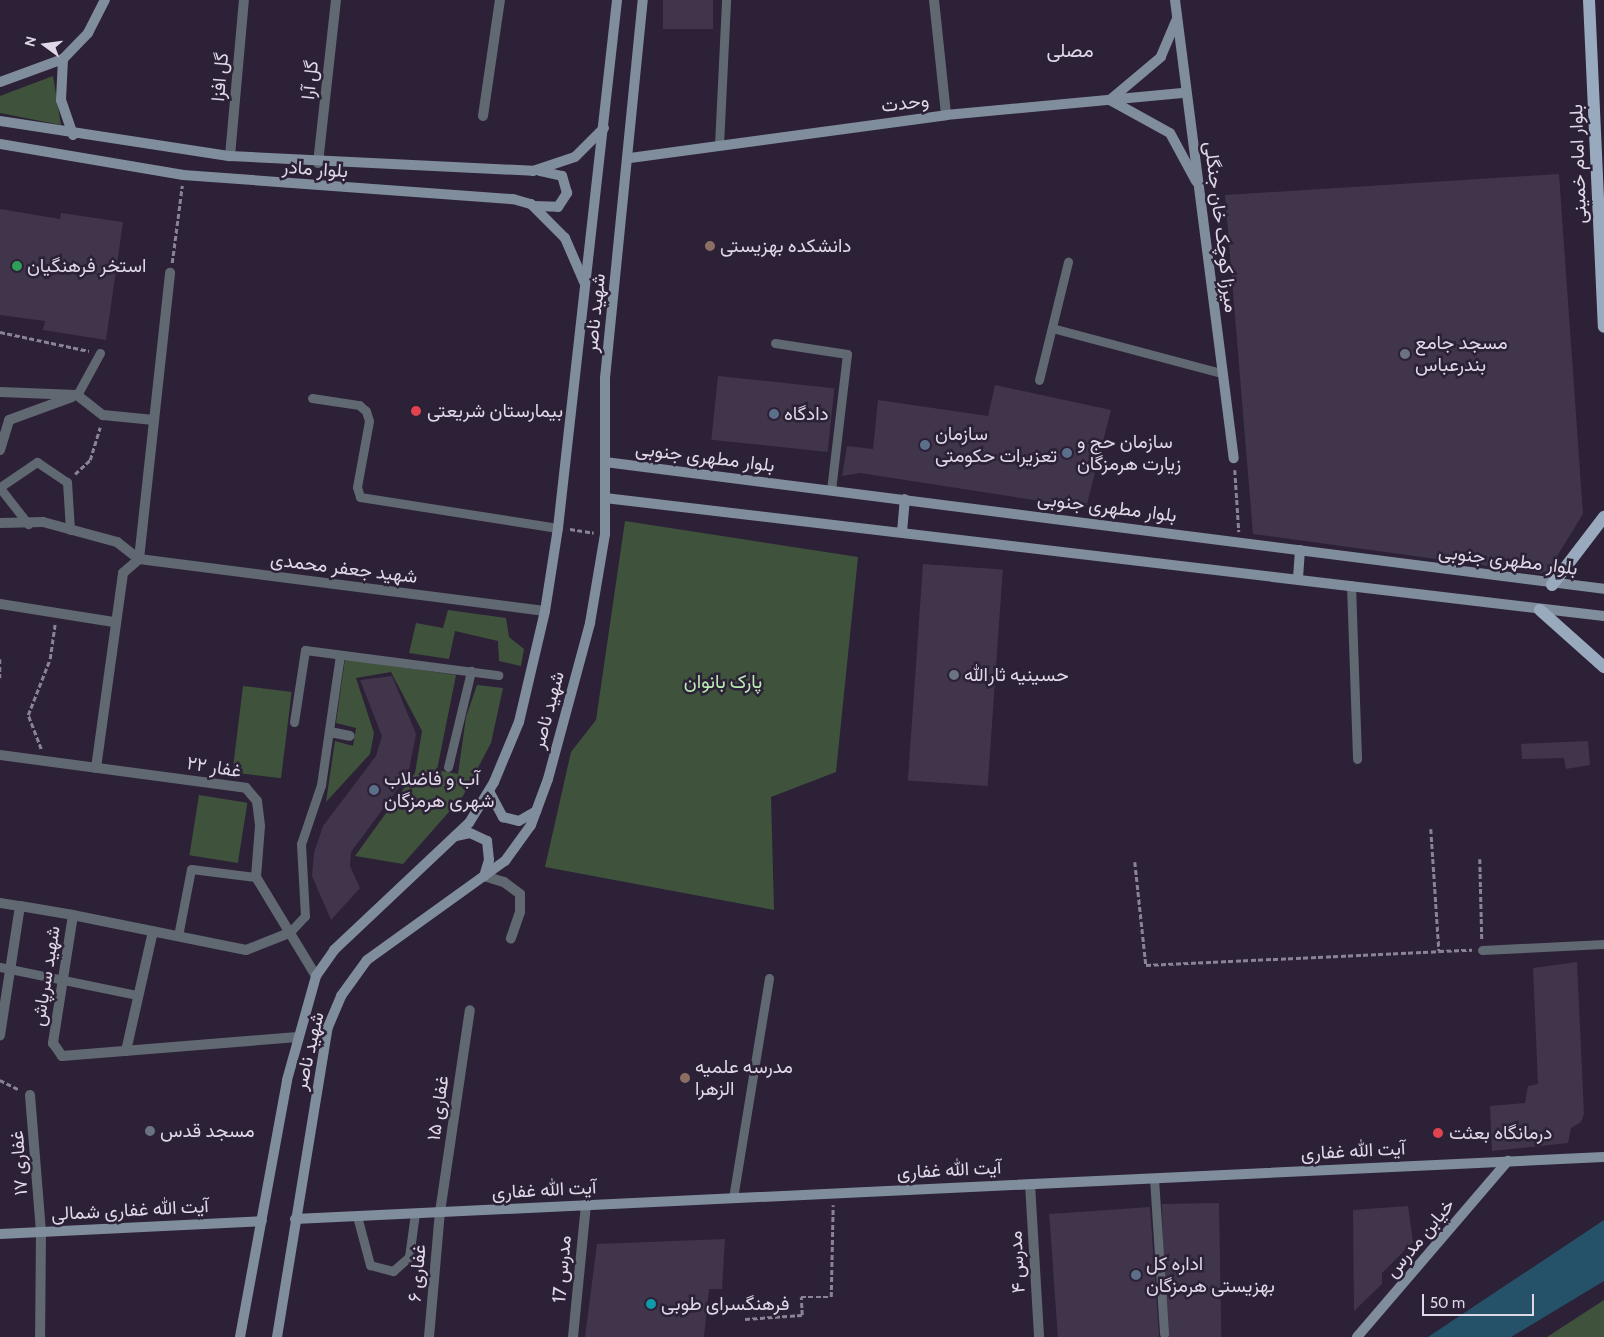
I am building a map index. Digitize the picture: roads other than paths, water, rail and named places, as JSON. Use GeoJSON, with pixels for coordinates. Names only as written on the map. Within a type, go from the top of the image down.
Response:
{"type":"FeatureCollection","features":[{"type":"Feature","properties":{"kind":"main road","name":"بلوار امام خمینی"},"geometry":{"type":"LineString","coordinates":[[1589,0],[1604,327]]}},
{"type":"Feature","properties":{"kind":"main road"},"geometry":{"type":"LineString","coordinates":[[1552,585],[1604,517]]}},
{"type":"Feature","properties":{"kind":"main road"},"geometry":{"type":"LineString","coordinates":[[1540,610],[1604,667]]}},
{"type":"Feature","properties":{"kind":"street"},"geometry":{"type":"LineString","coordinates":[[0,82],[63,59],[88,33],[105,0]]}},
{"type":"Feature","properties":{"kind":"street","name":"گل افزا"},"geometry":{"type":"LineString","coordinates":[[230,156],[244,0]]}},
{"type":"Feature","properties":{"kind":"street","name":"گل آرا"},"geometry":{"type":"LineString","coordinates":[[318,163],[336,0]]}},
{"type":"Feature","properties":{"kind":"street"},"geometry":{"type":"LineString","coordinates":[[483,116],[500,0]]}},
{"type":"Feature","properties":{"kind":"street","name":"شهید ناصر"},"geometry":{"type":"LineString","coordinates":[[240,1337],[296,1037],[316,976],[334,950],[456,836],[489,791],[519,722],[545,611],[558,528],[617,0]]}},
{"type":"Feature","properties":{"kind":"street","name":"شهید ناصر"},"geometry":{"type":"LineString","coordinates":[[276,1337],[328,1027],[341,996],[367,960],[484,876],[518,846],[536,811],[590,623],[605,534],[606,378],[630,158],[644,0]]}},
{"type":"Feature","properties":{"kind":"street"},"geometry":{"type":"LineString","coordinates":[[934,0],[946,115]]}},
{"type":"Feature","properties":{"kind":"street","name":"میرزا کوچک خان جنگلی"},"geometry":{"type":"LineString","coordinates":[[1175,0],[1185,92],[1200,188],[1221,373],[1234,458]]}},
{"type":"Feature","properties":{"kind":"street"},"geometry":{"type":"LineString","coordinates":[[1177,19],[1161,57],[1110,100],[1170,133],[1200,188]]}},
{"type":"Feature","properties":{"kind":"street"},"geometry":{"type":"LineString","coordinates":[[63,59],[61,100],[73,135]]}},
{"type":"Feature","properties":{"kind":"street","name":"وحدت"},"geometry":{"type":"LineString","coordinates":[[630,158],[719,144],[946,115],[1185,92]]}},
{"type":"Feature","properties":{"kind":"street","name":"بلوار مادر"},"geometry":{"type":"LineString","coordinates":[[0,121],[73,135],[230,156],[318,163],[533,171],[562,176],[567,193],[558,207],[550,210],[491,195],[303,187],[183,175],[0,144]]}},
{"type":"Feature","properties":{"kind":"street","name":"بلوار مادر"},"geometry":{"type":"LineString","coordinates":[[533,171],[575,157],[604,128]]}},
{"type":"Feature","properties":{"kind":"street"},"geometry":{"type":"LineString","coordinates":[[531,204],[565,238],[584,284]]}},
{"type":"Feature","properties":{"kind":"street"},"geometry":{"type":"LineString","coordinates":[[96,768],[114,622],[123,573],[139,559],[170,273]]}},
{"type":"Feature","properties":{"kind":"street"},"geometry":{"type":"LineString","coordinates":[[0,392],[77,395],[103,415],[154,420]]}},
{"type":"Feature","properties":{"kind":"street"},"geometry":{"type":"LineString","coordinates":[[0,450],[9,420],[77,395]]}},
{"type":"Feature","properties":{"kind":"street","name":"بلوار مطهری جنوبی"},"geometry":{"type":"LineString","coordinates":[[605,462],[1300,550],[1552,585],[1604,589]]}},
{"type":"Feature","properties":{"kind":"street"},"geometry":{"type":"LineString","coordinates":[[605,498],[1298,578],[1540,610],[1604,616]]}},
{"type":"Feature","properties":{"kind":"street"},"geometry":{"type":"LineString","coordinates":[[902,532],[905,499]]}},
{"type":"Feature","properties":{"kind":"street"},"geometry":{"type":"LineString","coordinates":[[0,523],[28,524],[43,522],[117,542],[139,559]]}},
{"type":"Feature","properties":{"kind":"street"},"geometry":{"type":"LineString","coordinates":[[1298,578],[1300,550]]}},
{"type":"Feature","properties":{"kind":"street","name":"شهید جعفر محمدی"},"geometry":{"type":"LineString","coordinates":[[139,559],[545,611]]}},
{"type":"Feature","properties":{"kind":"street"},"geometry":{"type":"LineString","coordinates":[[0,604],[114,622]]}},
{"type":"Feature","properties":{"kind":"street"},"geometry":{"type":"LineString","coordinates":[[330,732],[350,736]]}},
{"type":"Feature","properties":{"kind":"street","name":"غفار ۲۲"},"geometry":{"type":"LineString","coordinates":[[0,755],[246,788],[257,800],[260,826],[256,877]]}},
{"type":"Feature","properties":{"kind":"street"},"geometry":{"type":"LineString","coordinates":[[489,791],[503,818],[519,821],[536,811]]}},
{"type":"Feature","properties":{"kind":"street"},"geometry":{"type":"LineString","coordinates":[[456,836],[470,833],[487,841],[489,860],[484,876],[504,882],[520,894],[520,912],[511,938]]}},
{"type":"Feature","properties":{"kind":"street"},"geometry":{"type":"LineString","coordinates":[[256,877],[316,976]]}},
{"type":"Feature","properties":{"kind":"street"},"geometry":{"type":"LineString","coordinates":[[0,903],[73,915]]}},
{"type":"Feature","properties":{"kind":"street"},"geometry":{"type":"LineString","coordinates":[[0,1035],[2,1011],[11,969],[20,906]]}},
{"type":"Feature","properties":{"kind":"street","name":"شهید سرپاش"},"geometry":{"type":"LineString","coordinates":[[289,933],[246,950],[73,915],[53,1043],[62,1056],[296,1037]]}},
{"type":"Feature","properties":{"kind":"street"},"geometry":{"type":"LineString","coordinates":[[126,1051],[136,995],[153,931]]}},
{"type":"Feature","properties":{"kind":"street","name":"غفاری ۱۵"},"geometry":{"type":"LineString","coordinates":[[440,1212],[470,1010]]}},
{"type":"Feature","properties":{"kind":"street","name":"غفاری ۱۷"},"geometry":{"type":"LineString","coordinates":[[30,1095],[41,1232],[40,1337]]}},
{"type":"Feature","properties":{"kind":"street","name":"آیت الله غفاری"},"geometry":{"type":"LineString","coordinates":[[295,1219],[1604,1157]]}},
{"type":"Feature","properties":{"kind":"street","name":"خیابن مدرس"},"geometry":{"type":"LineString","coordinates":[[1357,1337],[1508,1161]]}},
{"type":"Feature","properties":{"kind":"street","name":"مدرس ۴"},"geometry":{"type":"LineString","coordinates":[[1030,1184],[1039,1337]]}},
{"type":"Feature","properties":{"kind":"street","name":"مدرس 17"},"geometry":{"type":"LineString","coordinates":[[574,1337],[586,1205]]}},
{"type":"Feature","properties":{"kind":"street","name":"غفاری ۶"},"geometry":{"type":"LineString","coordinates":[[429,1337],[440,1212]]}},
{"type":"Feature","properties":{"kind":"street","name":"آیت الله غفاری شمالی"},"geometry":{"type":"LineString","coordinates":[[0,1234],[262,1221]]}},
{"type":"Feature","properties":{"kind":"lane"},"geometry":{"type":"LineString","coordinates":[[719,144],[726,0]]}},
{"type":"Feature","properties":{"kind":"lane"},"geometry":{"type":"LineString","coordinates":[[1039,380],[1068,262]]}},
{"type":"Feature","properties":{"kind":"lane"},"geometry":{"type":"LineString","coordinates":[[1052,328],[1221,373]]}},
{"type":"Feature","properties":{"kind":"lane"},"geometry":{"type":"LineString","coordinates":[[775,343],[847,354],[831,490]]}},
{"type":"Feature","properties":{"kind":"lane"},"geometry":{"type":"LineString","coordinates":[[77,395],[100,353]]}},
{"type":"Feature","properties":{"kind":"lane"},"geometry":{"type":"LineString","coordinates":[[312,398],[359,404],[366,411],[369,421],[357,487],[360,497],[558,528]]}},
{"type":"Feature","properties":{"kind":"lane"},"geometry":{"type":"LineString","coordinates":[[28,524],[0,488],[37,462],[67,482],[70,530]]}},
{"type":"Feature","properties":{"kind":"lane"},"geometry":{"type":"LineString","coordinates":[[1351,585],[1357,759]]}},
{"type":"Feature","properties":{"kind":"lane"},"geometry":{"type":"LineString","coordinates":[[294,722],[305,650],[498,674]]}},
{"type":"Feature","properties":{"kind":"lane"},"geometry":{"type":"LineString","coordinates":[[289,933],[305,916],[302,844],[321,785],[340,654]]}},
{"type":"Feature","properties":{"kind":"lane"},"geometry":{"type":"LineString","coordinates":[[448,767],[471,671]]}},
{"type":"Feature","properties":{"kind":"lane"},"geometry":{"type":"LineString","coordinates":[[178,936],[191,869],[256,877]]}},
{"type":"Feature","properties":{"kind":"lane"},"geometry":{"type":"LineString","coordinates":[[1482,950],[1604,944]]}},
{"type":"Feature","properties":{"kind":"lane"},"geometry":{"type":"LineString","coordinates":[[0,967],[136,995]]}},
{"type":"Feature","properties":{"kind":"lane"},"geometry":{"type":"LineString","coordinates":[[733,1198],[769,978]]}},
{"type":"Feature","properties":{"kind":"lane"},"geometry":{"type":"LineString","coordinates":[[1154,1178],[1164,1334]]}},
{"type":"Feature","properties":{"kind":"lane"},"geometry":{"type":"LineString","coordinates":[[357,1216],[370,1266],[393,1271],[409,1257],[415,1213]]}},
{"type":"Feature","properties":{"kind":"water"},"geometry":{"type":"Polygon","coordinates":[[[1604,1220],[1604,1281],[1511,1337],[1428,1337],[1604,1220]]]}},
{"type":"Feature","properties":{"kind":"place","name":"دانشکده بهزیستی"},"geometry":{"type":"Point","coordinates":[710,246]}},
{"type":"Feature","properties":{"kind":"place","name":"استخر فرهنگیان"},"geometry":{"type":"Point","coordinates":[17,266]}},
{"type":"Feature","properties":{"kind":"place","name":"مسجد جامع بندرعباس"},"geometry":{"type":"Point","coordinates":[1405,354]}},
{"type":"Feature","properties":{"kind":"place","name":"بیمارستان شریعتی"},"geometry":{"type":"Point","coordinates":[416,411]}},
{"type":"Feature","properties":{"kind":"place","name":"دادگاه"},"geometry":{"type":"Point","coordinates":[774,414]}},
{"type":"Feature","properties":{"kind":"place","name":"سازمان تعزیرات حکومتی"},"geometry":{"type":"Point","coordinates":[925,445]}},
{"type":"Feature","properties":{"kind":"place","name":"سازمان حج و زیارت هرمزگان"},"geometry":{"type":"Point","coordinates":[1067,453]}},
{"type":"Feature","properties":{"kind":"place","name":"حسینیه ثارالله"},"geometry":{"type":"Point","coordinates":[954,675]}},
{"type":"Feature","properties":{"kind":"place","name":"آب و فاضلاب شهری هرمزگان"},"geometry":{"type":"Point","coordinates":[374,790]}},
{"type":"Feature","properties":{"kind":"place","name":"مدرسه علمیه الزهرا"},"geometry":{"type":"Point","coordinates":[685,1078]}},
{"type":"Feature","properties":{"kind":"place","name":"مسجد قدس"},"geometry":{"type":"Point","coordinates":[150,1131]}},
{"type":"Feature","properties":{"kind":"place","name":"درمانگاه بعثت"},"geometry":{"type":"Point","coordinates":[1438,1133]}},
{"type":"Feature","properties":{"kind":"place","name":"اداره کل بهزیستی هرمزگان"},"geometry":{"type":"Point","coordinates":[1136,1275]}},
{"type":"Feature","properties":{"kind":"place","name":"فرهنگسرای طوبی"},"geometry":{"type":"Point","coordinates":[651,1304]}},
{"type":"Feature","properties":{"kind":"district","name":"مصلی"},"geometry":{"type":"Point","coordinates":[1070,50]}},
{"type":"Feature","properties":{"kind":"park label","name":"پارک بانوان"},"geometry":{"type":"Point","coordinates":[723,682]}}]}
